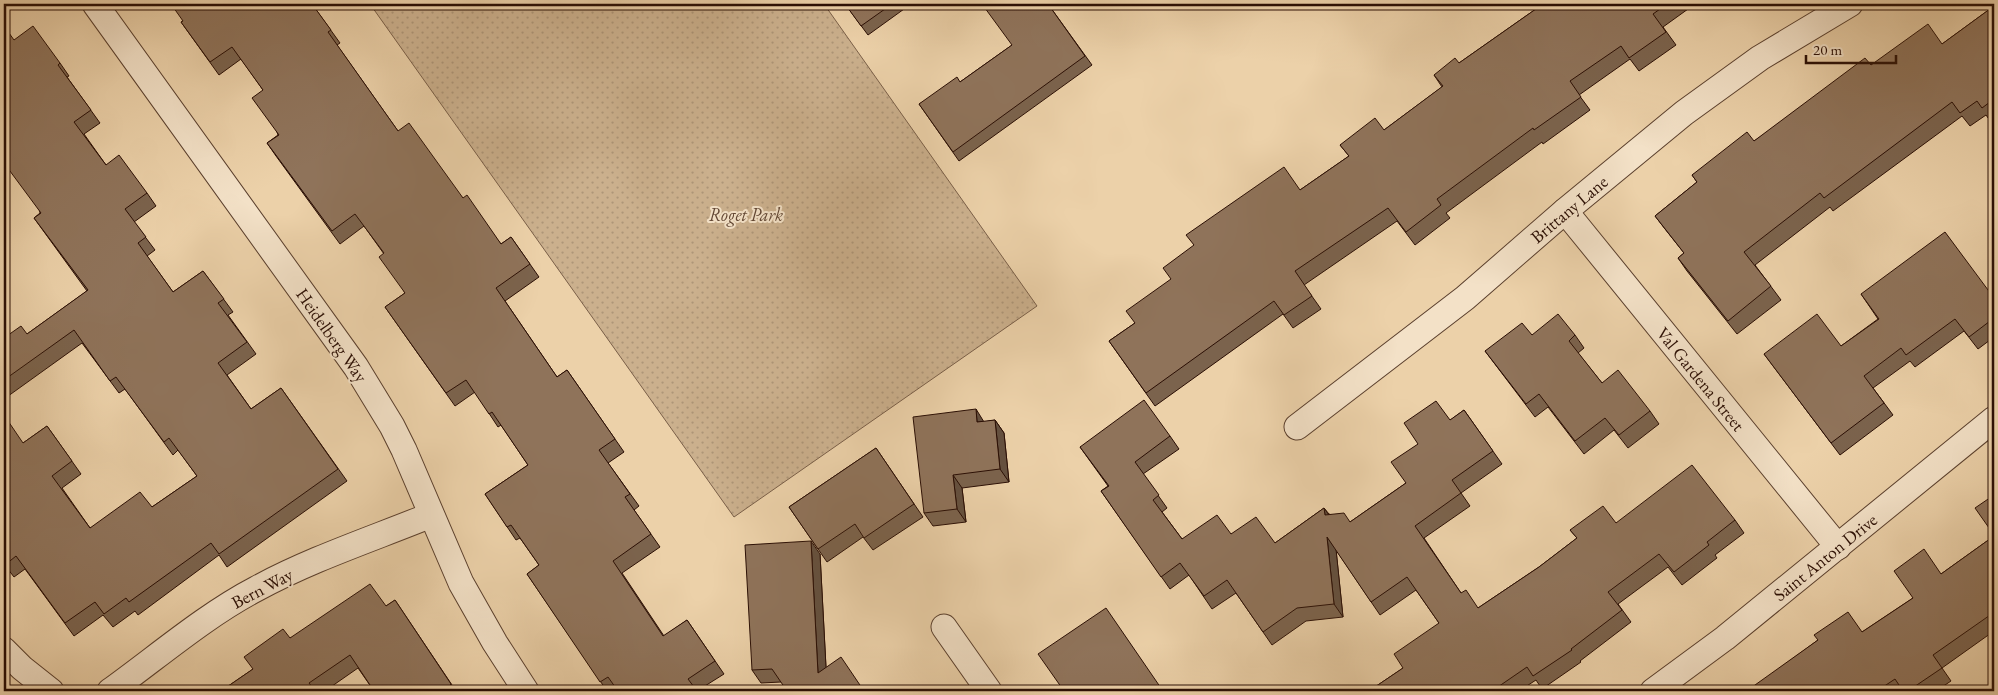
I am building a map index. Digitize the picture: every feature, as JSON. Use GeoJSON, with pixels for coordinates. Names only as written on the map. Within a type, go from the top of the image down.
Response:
{"type":"FeatureCollection","features":[{"type":"Feature","properties":{"kind":"street","name":"Heidelberg Way"},"geometry":{"type":"LineString","coordinates":[[95,4],[356,367],[396,434],[461,583],[526,691]]}},
{"type":"Feature","properties":{"kind":"street","name":"Brittany Lane"},"geometry":{"type":"LineString","coordinates":[[1297,427],[1465,298],[1684,113],[1718,87],[1776,48],[1850,4]]}},
{"type":"Feature","properties":{"kind":"street","name":"Val Gardena Street"},"geometry":{"type":"LineString","coordinates":[[1565,212],[1838,547]]}},
{"type":"Feature","properties":{"kind":"street","name":"Saint Anton Drive"},"geometry":{"type":"LineString","coordinates":[[1653,691],[1724,638],[1994,419]]}},
{"type":"Feature","properties":{"kind":"street","name":"Bern Way"},"geometry":{"type":"LineString","coordinates":[[110,691],[229,604],[255,589],[287,573],[431,515]]}},
{"type":"Feature","properties":{"kind":"street"},"geometry":{"type":"LineString","coordinates":[[944,627],[988,691]]}},
{"type":"Feature","properties":{"kind":"street"},"geometry":{"type":"LineString","coordinates":[[4,650],[22,668],[51,691]]}},
{"type":"Feature","properties":{"kind":"green space","name":"Roget Park"},"geometry":{"type":"Polygon","coordinates":[[[370,4],[824,4],[1037,306],[734,517],[370,4]]]}},
{"type":"Feature","properties":{"kind":"building"},"geometry":{"type":"Polygon","coordinates":[[[171,4],[312,4],[331,30],[328,32],[398,131],[409,123],[463,198],[467,195],[501,244],[511,237],[530,264],[496,288],[557,377],[567,370],[615,439],[599,450],[630,494],[625,497],[651,534],[613,561],[663,636],[687,620],[715,661],[688,679],[697,691],[618,691],[608,677],[600,682],[527,574],[539,565],[511,525],[507,527],[485,494],[528,465],[492,412],[489,414],[466,380],[446,393],[385,307],[405,293],[379,257],[384,253],[355,214],[332,231],[267,143],[279,135],[252,98],[263,90],[232,47],[210,62],[181,22],[183,21],[171,4]]]}},
{"type":"Feature","properties":{"kind":"building"},"geometry":{"type":"Polygon","coordinates":[[[845,4],[892,4],[861,26],[845,4]]]}},
{"type":"Feature","properties":{"kind":"building"},"geometry":{"type":"Polygon","coordinates":[[[982,4],[1048,4],[1085,56],[953,152],[919,104],[957,77],[960,82],[1012,45],[982,4]]]}},
{"type":"Feature","properties":{"kind":"building"},"geometry":{"type":"Polygon","coordinates":[[[1543,4],[1667,4],[1653,14],[1666,32],[1629,58],[1621,46],[1570,81],[1581,97],[1534,130],[1533,128],[1437,199],[1441,205],[1406,232],[1388,208],[1295,271],[1312,296],[1284,315],[1274,301],[1146,393],[1109,341],[1135,323],[1126,311],[1171,279],[1163,268],[1194,245],[1186,235],[1284,167],[1300,190],[1349,156],[1340,145],[1375,118],[1384,130],[1443,86],[1434,75],[1455,58],[1459,63],[1543,4]]]}},
{"type":"Feature","properties":{"kind":"building"},"geometry":{"type":"Polygon","coordinates":[[[1994,6],[1994,99],[1982,108],[1977,101],[1960,113],[1952,102],[1824,198],[1820,193],[1744,252],[1771,286],[1728,321],[1678,258],[1684,253],[1655,216],[1697,182],[1692,175],[1747,132],[1754,141],[1865,58],[1871,65],[1928,24],[1942,44],[1994,6]]]}},
{"type":"Feature","properties":{"kind":"building"},"geometry":{"type":"Polygon","coordinates":[[[4,26],[14,40],[33,26],[60,63],[58,65],[91,110],[74,122],[106,165],[119,155],[147,193],[125,209],[146,237],[138,243],[173,292],[203,271],[224,299],[218,303],[247,342],[218,363],[251,409],[281,388],[338,469],[219,554],[211,543],[129,602],[126,598],[104,614],[95,602],[65,623],[16,556],[5,565],[4,563],[4,415],[23,443],[47,426],[72,461],[52,476],[90,528],[140,492],[152,507],[197,476],[169,438],[164,442],[116,377],[110,381],[74,330],[4,380],[4,338],[21,326],[27,334],[88,290],[34,218],[41,213],[4,163],[4,26]]]}},
{"type":"Feature","properties":{"kind":"building"},"geometry":{"type":"Polygon","coordinates":[[[1945,232],[1994,298],[1994,318],[1969,337],[1955,319],[1906,355],[1901,348],[1864,376],[1884,403],[1831,443],[1764,354],[1817,314],[1841,346],[1879,319],[1861,294],[1945,232]]]}},
{"type":"Feature","properties":{"kind":"building"},"geometry":{"type":"Polygon","coordinates":[[[1558,314],[1575,335],[1569,341],[1602,383],[1618,370],[1650,411],[1619,435],[1605,418],[1575,441],[1539,394],[1526,404],[1485,351],[1522,323],[1532,335],[1558,314]]]}},
{"type":"Feature","properties":{"kind":"building"},"geometry":{"type":"Polygon","coordinates":[[[1144,400],[1170,436],[1135,462],[1159,495],[1153,500],[1182,539],[1217,515],[1231,534],[1256,517],[1275,543],[1324,508],[1325,515],[1344,513],[1350,522],[1406,483],[1391,462],[1418,444],[1404,423],[1436,401],[1450,420],[1464,410],[1493,451],[1452,480],[1461,493],[1415,526],[1461,593],[1466,590],[1478,608],[1539,567],[1577,538],[1570,530],[1603,506],[1616,523],[1692,465],[1735,520],[1707,542],[1709,545],[1674,572],[1659,554],[1608,592],[1622,610],[1572,650],[1533,676],[1527,667],[1492,691],[1485,691],[1482,687],[1477,691],[1369,691],[1403,668],[1394,654],[1439,623],[1407,577],[1371,602],[1327,537],[1334,604],[1297,608],[1263,632],[1227,580],[1204,596],[1180,563],[1161,577],[1101,491],[1109,486],[1080,447],[1144,400]]]}},
{"type":"Feature","properties":{"kind":"building"},"geometry":{"type":"Polygon","coordinates":[[[976,409],[977,422],[995,420],[1000,469],[953,475],[957,509],[924,513],[913,417],[976,409]]]}},
{"type":"Feature","properties":{"kind":"building"},"geometry":{"type":"Polygon","coordinates":[[[876,448],[914,504],[864,538],[855,524],[818,549],[789,507],[876,448]]]}},
{"type":"Feature","properties":{"kind":"building"},"geometry":{"type":"Polygon","coordinates":[[[1994,495],[1994,535],[1975,508],[1994,495]]]}},
{"type":"Feature","properties":{"kind":"building"},"geometry":{"type":"Polygon","coordinates":[[[1994,536],[1994,615],[1993,613],[1933,655],[1942,668],[1908,691],[1903,691],[1895,679],[1877,691],[1748,690],[1818,640],[1814,635],[1848,612],[1862,632],[1913,598],[1894,571],[1924,549],[1941,574],[1994,536]]]}},
{"type":"Feature","properties":{"kind":"building"},"geometry":{"type":"Polygon","coordinates":[[[811,541],[818,673],[841,657],[864,691],[787,691],[772,669],[752,670],[745,545],[811,541]]]}},
{"type":"Feature","properties":{"kind":"building"},"geometry":{"type":"Polygon","coordinates":[[[370,584],[386,606],[395,600],[451,684],[449,686],[452,691],[374,691],[350,655],[309,683],[315,691],[221,691],[253,669],[244,657],[283,629],[290,638],[370,584]]]}},
{"type":"Feature","properties":{"kind":"building"},"geometry":{"type":"Polygon","coordinates":[[[1106,608],[1163,691],[1064,691],[1038,654],[1106,608]]]}},
{"type":"Feature","properties":{"kind":"building"},"geometry":{"type":"Polygon","coordinates":[[[1328,687],[1331,691],[1322,691],[1328,687]]]}}]}
